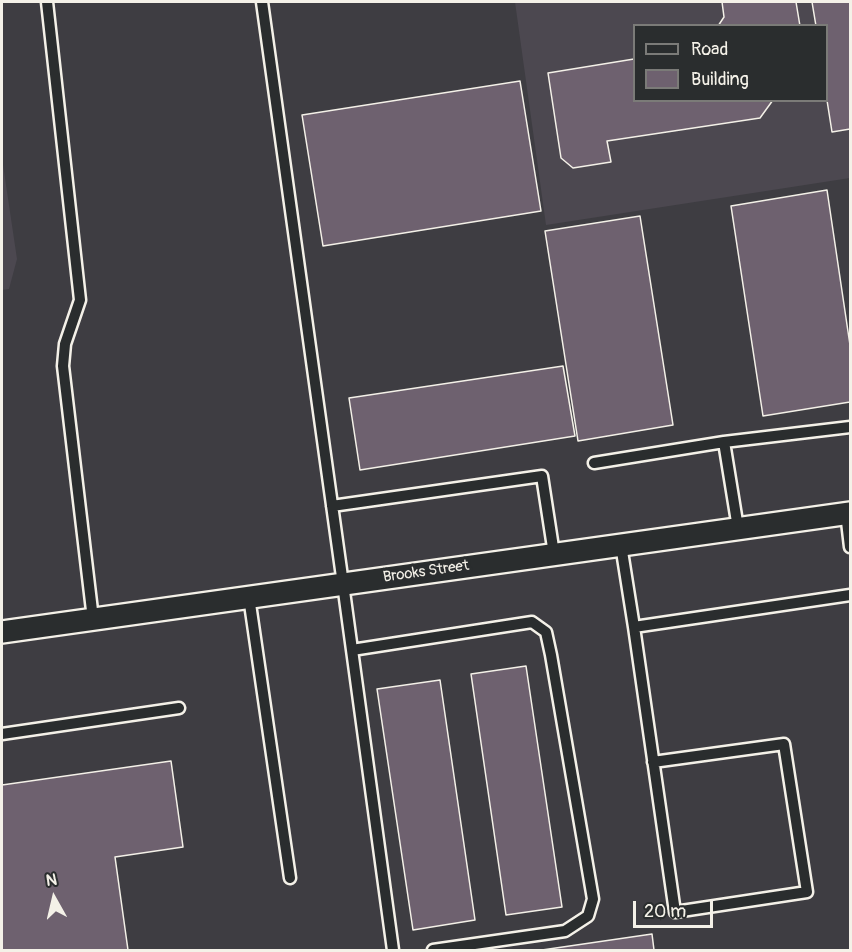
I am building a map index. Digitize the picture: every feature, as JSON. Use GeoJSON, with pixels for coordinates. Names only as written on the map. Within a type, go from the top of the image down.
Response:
{"type":"FeatureCollection","features":[{"type":"Feature","properties":{"kind":"street","name":"Brooks Street"},"geometry":{"type":"LineString","coordinates":[[2,632],[848,513]]}},
{"type":"Feature","properties":{"kind":"lane"},"geometry":{"type":"LineString","coordinates":[[46,2],[80,300],[65,344],[63,366],[93,619]]}},
{"type":"Feature","properties":{"kind":"lane"},"geometry":{"type":"LineString","coordinates":[[262,2],[393,951]]}},
{"type":"Feature","properties":{"kind":"lane"},"geometry":{"type":"LineString","coordinates":[[594,463],[724,442],[850,427]]}},
{"type":"Feature","properties":{"kind":"lane"},"geometry":{"type":"LineString","coordinates":[[724,442],[738,528]]}},
{"type":"Feature","properties":{"kind":"lane"},"geometry":{"type":"LineString","coordinates":[[332,506],[542,476],[554,554]]}},
{"type":"Feature","properties":{"kind":"lane"},"geometry":{"type":"LineString","coordinates":[[848,513],[850,547]]}},
{"type":"Feature","properties":{"kind":"lane"},"geometry":{"type":"LineString","coordinates":[[621,545],[675,912],[807,892],[784,744],[653,762]]}},
{"type":"Feature","properties":{"kind":"lane"},"geometry":{"type":"LineString","coordinates":[[633,627],[850,595]]}},
{"type":"Feature","properties":{"kind":"lane"},"geometry":{"type":"LineString","coordinates":[[249,597],[290,878]]}},
{"type":"Feature","properties":{"kind":"lane"},"geometry":{"type":"LineString","coordinates":[[352,650],[532,622],[546,632],[592,899],[588,916],[565,931],[433,951]]}},
{"type":"Feature","properties":{"kind":"lane"},"geometry":{"type":"LineString","coordinates":[[2,734],[179,708]]}},
{"type":"Feature","properties":{"kind":"shaded area"},"geometry":{"type":"Polygon","coordinates":[[[515,2],[850,2],[850,178],[546,225],[515,2]]]}},
{"type":"Feature","properties":{"kind":"shaded area"},"geometry":{"type":"Polygon","coordinates":[[[2,158],[17,259],[9,289],[2,290],[2,158]]]}},
{"type":"Feature","properties":{"kind":"building"},"geometry":{"type":"Polygon","coordinates":[[[722,2],[796,2],[800,24],[719,24],[724,17],[722,2]]]}},
{"type":"Feature","properties":{"kind":"building"},"geometry":{"type":"Polygon","coordinates":[[[812,2],[850,2],[850,129],[832,132],[827,102],[828,24],[816,24],[812,2]]]}},
{"type":"Feature","properties":{"kind":"building"},"geometry":{"type":"Polygon","coordinates":[[[633,59],[633,102],[772,102],[760,118],[607,141],[611,162],[573,168],[561,158],[548,73],[633,59]]]}},
{"type":"Feature","properties":{"kind":"building"},"geometry":{"type":"Polygon","coordinates":[[[520,81],[541,211],[323,246],[302,115],[520,81]]]}},
{"type":"Feature","properties":{"kind":"building"},"geometry":{"type":"Polygon","coordinates":[[[827,190],[850,345],[850,402],[763,416],[731,206],[827,190]]]}},
{"type":"Feature","properties":{"kind":"building"},"geometry":{"type":"Polygon","coordinates":[[[640,216],[673,425],[578,441],[545,231],[640,216]]]}},
{"type":"Feature","properties":{"kind":"building"},"geometry":{"type":"Polygon","coordinates":[[[563,366],[575,436],[360,470],[349,398],[563,366]]]}},
{"type":"Feature","properties":{"kind":"building"},"geometry":{"type":"Polygon","coordinates":[[[526,666],[562,907],[506,915],[471,674],[526,666]]]}},
{"type":"Feature","properties":{"kind":"building"},"geometry":{"type":"Polygon","coordinates":[[[440,680],[475,920],[413,930],[377,689],[440,680]]]}},
{"type":"Feature","properties":{"kind":"building"},"geometry":{"type":"Polygon","coordinates":[[[171,761],[183,847],[115,857],[128,950],[2,950],[2,785],[171,761]]]}},
{"type":"Feature","properties":{"kind":"building"},"geometry":{"type":"Polygon","coordinates":[[[652,934],[654,950],[542,950],[652,934]]]}}]}
